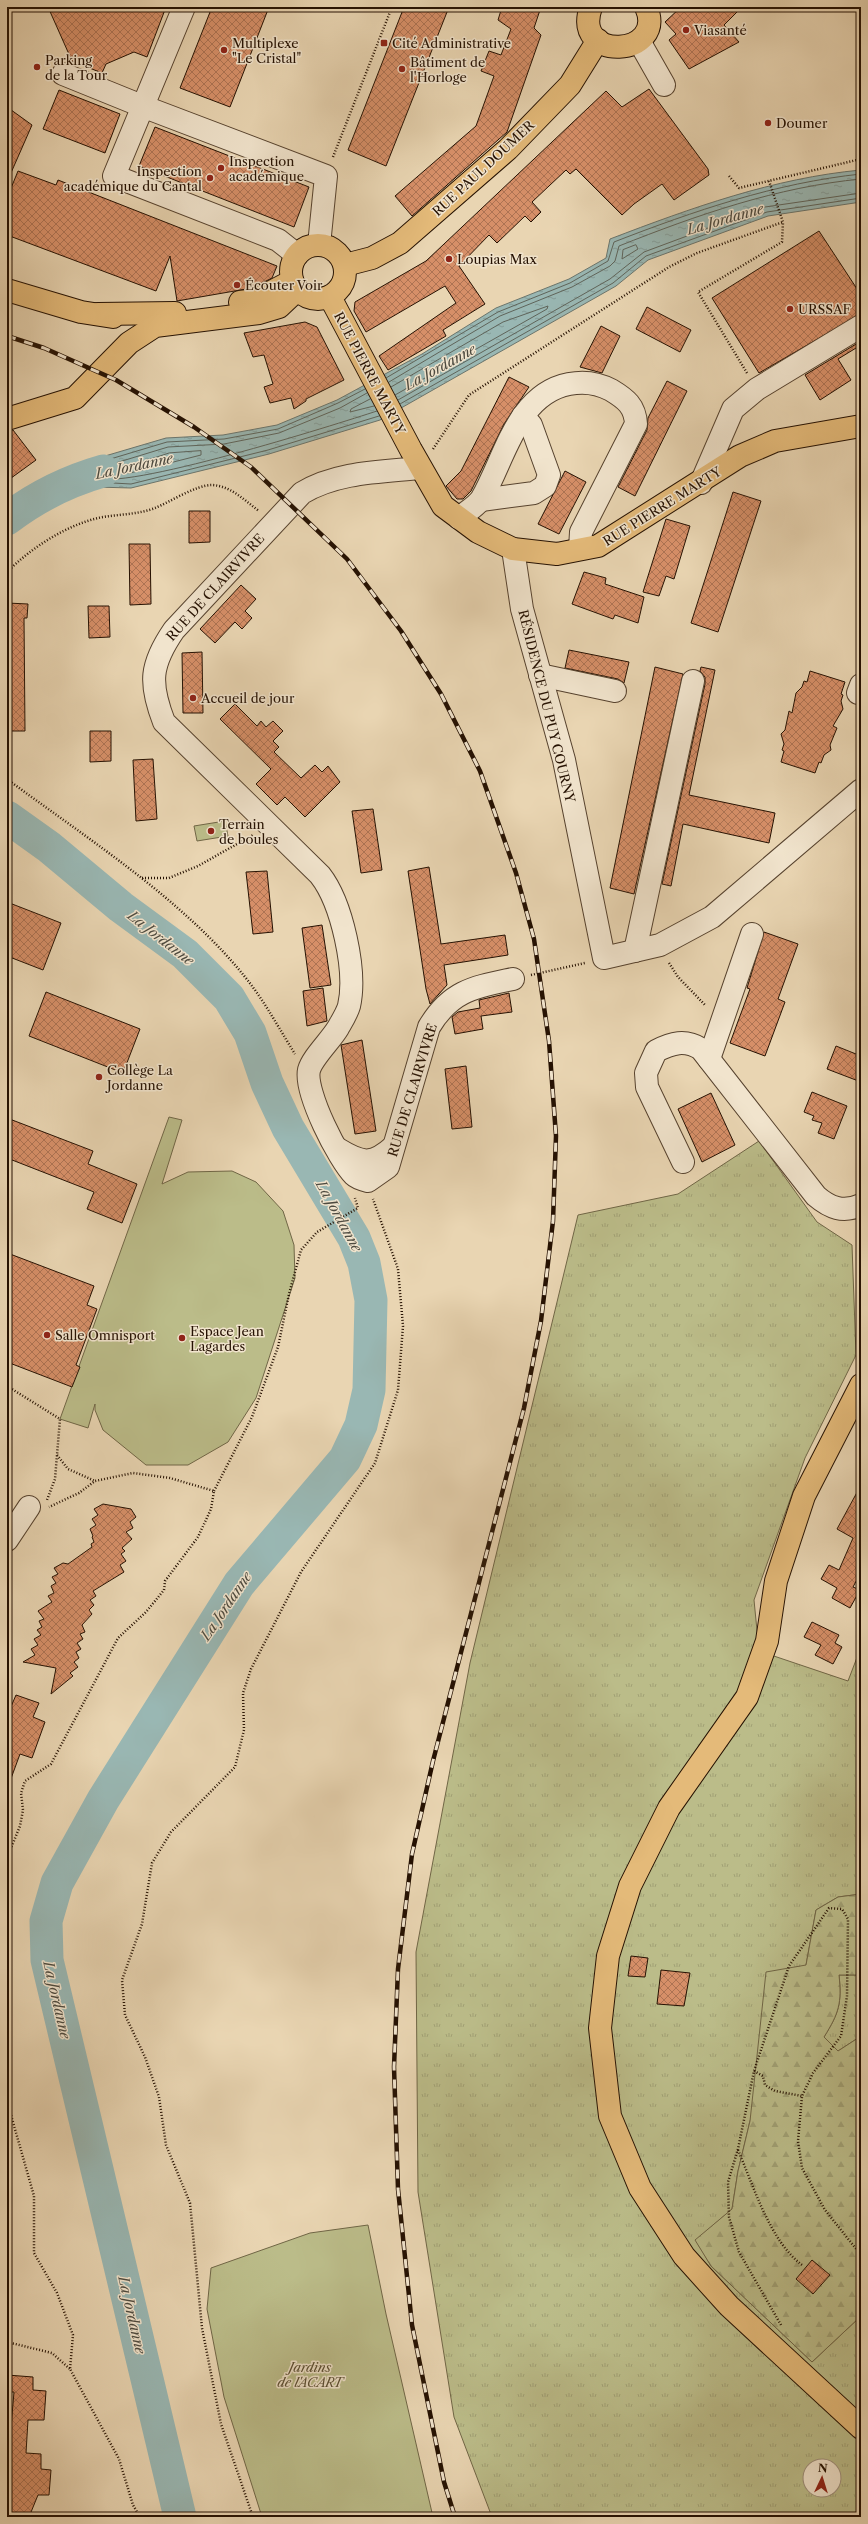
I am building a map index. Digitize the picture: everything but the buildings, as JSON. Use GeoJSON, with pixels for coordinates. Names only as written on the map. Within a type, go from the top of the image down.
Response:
{"type":"FeatureCollection","features":[{"type":"Feature","properties":{"kind":"main road"},"geometry":{"type":"LineString","coordinates":[[591,7],[589,23],[598,40],[615,48],[632,46],[639,41],[648,26],[646,7]]}},
{"type":"Feature","properties":{"kind":"main road","name":"RUE PAUL DOUMER"},"geometry":{"type":"LineString","coordinates":[[345,265],[372,258],[400,243],[508,149],[570,85],[598,40]]}},
{"type":"Feature","properties":{"kind":"main road"},"geometry":{"type":"LineString","coordinates":[[319,245],[326,246],[338,253],[345,265],[343,284],[330,297],[316,299],[309,298],[295,286],[291,268],[297,255],[307,247],[319,245]]}},
{"type":"Feature","properties":{"kind":"main road"},"geometry":{"type":"LineString","coordinates":[[98,314],[162,315],[256,300],[295,286]]}},
{"type":"Feature","properties":{"kind":"main road"},"geometry":{"type":"LineString","coordinates":[[7,290],[81,312],[155,326],[259,313],[279,307],[295,286]]}},
{"type":"Feature","properties":{"kind":"main road","name":"RUE PIERRE MARTY"},"geometry":{"type":"LineString","coordinates":[[330,297],[368,366],[420,468],[443,506],[478,532],[512,549],[557,554],[598,546],[701,483],[740,456],[775,441],[861,426]]}},
{"type":"Feature","properties":{"kind":"main road"},"geometry":{"type":"LineString","coordinates":[[7,419],[75,398],[129,343],[155,326]]}},
{"type":"Feature","properties":{"kind":"main road"},"geometry":{"type":"LineString","coordinates":[[861,1385],[804,1496],[776,1581],[767,1641],[747,1697],[669,1808],[630,1886],[608,1956],[600,2028],[610,2116],[640,2188],[684,2256],[730,2306],[775,2350],[861,2428]]}},
{"type":"Feature","properties":{"kind":"street"},"geometry":{"type":"LineString","coordinates":[[184,7],[114,176],[278,240],[297,255]]}},
{"type":"Feature","properties":{"kind":"street"},"geometry":{"type":"LineString","coordinates":[[639,41],[664,85]]}},
{"type":"Feature","properties":{"kind":"street"},"geometry":{"type":"LineString","coordinates":[[63,74],[142,106],[326,176],[319,245]]}},
{"type":"Feature","properties":{"kind":"street"},"geometry":{"type":"LineString","coordinates":[[701,483],[733,409],[757,389],[861,326]]}},
{"type":"Feature","properties":{"kind":"street"},"geometry":{"type":"LineString","coordinates":[[459,518],[481,500],[523,416],[534,401],[547,391],[563,385],[582,382],[604,386],[624,397],[635,411],[636,424],[581,532],[580,549]]}},
{"type":"Feature","properties":{"kind":"street"},"geometry":{"type":"LineString","coordinates":[[481,500],[534,493],[545,486],[549,475],[531,425],[523,416]]}},
{"type":"Feature","properties":{"kind":"street","name":"RUE DE CLAIRVIVRE"},"geometry":{"type":"LineString","coordinates":[[309,1070],[337,1030],[349,1007],[351,983],[344,928],[330,887],[164,722],[155,698],[153,685],[158,652],[174,630],[302,493],[320,482],[340,477],[420,468]]}},
{"type":"Feature","properties":{"kind":"street","name":"RÉSIDENCE DU PUY COURNY"},"geometry":{"type":"LineString","coordinates":[[512,549],[522,608],[564,760],[604,958]]}},
{"type":"Feature","properties":{"kind":"street"},"geometry":{"type":"LineString","coordinates":[[540,675],[615,691]]}},
{"type":"Feature","properties":{"kind":"street"},"geometry":{"type":"LineString","coordinates":[[635,951],[693,681]]}},
{"type":"Feature","properties":{"kind":"street"},"geometry":{"type":"LineString","coordinates":[[604,958],[658,946],[712,917],[861,790]]}},
{"type":"Feature","properties":{"kind":"street"},"geometry":{"type":"LineString","coordinates":[[709,1059],[752,934]]}},
{"type":"Feature","properties":{"kind":"street","name":"RUE DE CLAIRVIVRE"},"geometry":{"type":"LineString","coordinates":[[361,1189],[388,1167],[392,1147],[399,1137],[429,1027],[438,1013],[453,998],[470,988],[513,979]]}},
{"type":"Feature","properties":{"kind":"street"},"geometry":{"type":"LineString","coordinates":[[683,1162],[647,1087],[646,1073],[656,1051],[679,1042],[692,1044],[701,1049],[816,1196],[829,1207],[840,1210],[861,1205]]}},
{"type":"Feature","properties":{"kind":"street"},"geometry":{"type":"LineString","coordinates":[[309,1070],[309,1084],[318,1111],[331,1140],[338,1149],[361,1189]]}},
{"type":"Feature","properties":{"kind":"street"},"geometry":{"type":"LineString","coordinates":[[338,1149],[355,1160],[371,1161],[381,1157],[392,1147]]}},
{"type":"Feature","properties":{"kind":"street"},"geometry":{"type":"LineString","coordinates":[[7,1540],[37,1508]]}},
{"type":"Feature","properties":{"kind":"path"},"geometry":{"type":"LineString","coordinates":[[326,176],[392,7]]}},
{"type":"Feature","properties":{"kind":"path"},"geometry":{"type":"LineString","coordinates":[[729,176],[739,188],[861,159]]}},
{"type":"Feature","properties":{"kind":"path"},"geometry":{"type":"LineString","coordinates":[[757,389],[698,292],[782,242],[783,222],[769,182]]}},
{"type":"Feature","properties":{"kind":"path"},"geometry":{"type":"LineString","coordinates":[[420,468],[469,395],[669,267],[697,253],[783,222]]}},
{"type":"Feature","properties":{"kind":"path"},"geometry":{"type":"LineString","coordinates":[[7,572],[45,541],[71,529],[98,518],[130,514],[154,508],[210,485],[224,487],[274,522]]}},
{"type":"Feature","properties":{"kind":"path"},"geometry":{"type":"LineString","coordinates":[[7,779],[142,878],[208,937],[249,982],[298,1059],[309,1070]]}},
{"type":"Feature","properties":{"kind":"path"},"geometry":{"type":"LineString","coordinates":[[142,878],[169,878],[198,866],[252,836],[266,822]]}},
{"type":"Feature","properties":{"kind":"path"},"geometry":{"type":"LineString","coordinates":[[658,946],[678,977],[722,1022]]}},
{"type":"Feature","properties":{"kind":"path"},"geometry":{"type":"LineString","coordinates":[[513,979],[604,958]]}},
{"type":"Feature","properties":{"kind":"path"},"geometry":{"type":"LineString","coordinates":[[7,1858],[20,1826],[23,1810],[21,1794],[25,1781],[51,1764],[118,1638],[146,1612],[164,1590],[165,1581],[198,1537],[211,1509],[214,1491],[252,1417],[278,1347],[289,1294],[301,1250],[318,1232],[358,1208],[361,1189]]}},
{"type":"Feature","properties":{"kind":"path"},"geometry":{"type":"LineString","coordinates":[[253,2517],[221,2424],[202,2328],[190,2203],[166,2145],[159,2097],[125,2015],[122,1980],[142,1924],[152,1863],[171,1832],[235,1767],[244,1730],[244,1693],[251,1669],[301,1572],[375,1463],[398,1390],[404,1326],[398,1269],[361,1189]]}},
{"type":"Feature","properties":{"kind":"path"},"geometry":{"type":"LineString","coordinates":[[7,1386],[60,1419],[55,1479],[37,1508]]}},
{"type":"Feature","properties":{"kind":"path"},"geometry":{"type":"LineString","coordinates":[[56,1454],[68,1469],[95,1481]]}},
{"type":"Feature","properties":{"kind":"path"},"geometry":{"type":"LineString","coordinates":[[37,1508],[79,1493],[95,1481],[133,1472],[170,1478],[214,1491]]}},
{"type":"Feature","properties":{"kind":"path"},"geometry":{"type":"LineString","coordinates":[[775,2350],[785,2332],[739,2252],[728,2217],[728,2182],[738,2149],[754,2071],[789,1966],[829,1908],[842,1909],[848,1920],[846,1996],[841,2036],[813,2073],[802,2096],[798,2141],[802,2168],[825,2210],[861,2255]]}},
{"type":"Feature","properties":{"kind":"path"},"geometry":{"type":"LineString","coordinates":[[754,2071],[763,2076],[765,2085],[775,2091],[802,2096]]}},
{"type":"Feature","properties":{"kind":"path"},"geometry":{"type":"LineString","coordinates":[[7,2102],[34,2196],[34,2253],[58,2293],[73,2335],[70,2369]]}},
{"type":"Feature","properties":{"kind":"path"},"geometry":{"type":"LineString","coordinates":[[738,2149],[773,2232],[792,2258],[802,2265]]}},
{"type":"Feature","properties":{"kind":"path"},"geometry":{"type":"LineString","coordinates":[[7,2342],[52,2354],[70,2369],[119,2459],[133,2505],[140,2517]]}},
{"type":"Feature","properties":{"kind":"green space","name":"Terrain de boules"},"geometry":{"type":"Polygon","coordinates":[[[225,821],[228,836],[197,841],[194,826],[225,821]]]}},
{"type":"Feature","properties":{"kind":"green space","name":"Espace Jean Lagardes"},"geometry":{"type":"Polygon","coordinates":[[[169,1117],[182,1120],[162,1184],[188,1172],[232,1171],[256,1182],[283,1211],[294,1245],[295,1278],[256,1398],[228,1442],[188,1465],[146,1465],[103,1430],[95,1410],[95,1404],[88,1428],[60,1419],[169,1117]]]}},
{"type":"Feature","properties":{"kind":"green space"},"geometry":{"type":"Polygon","coordinates":[[[759,1141],[817,1222],[852,1245],[856,1355],[805,1458],[754,1600],[759,1651],[848,1681],[861,1647],[861,1894],[838,1897],[816,1910],[806,1965],[750,2121],[738,2171],[732,2209],[696,2240],[711,2266],[812,2362],[861,2316],[861,2517],[492,2517],[454,2417],[418,2192],[416,1952],[470,1663],[578,1215],[678,1194],[759,1141]]]}},
{"type":"Feature","properties":{"kind":"green space"},"geometry":{"type":"Polygon","coordinates":[[[861,1894],[861,1978],[858,1975],[839,1975],[840,2001],[833,2021],[824,2037],[838,2051],[858,2038],[861,2041],[861,2316],[812,2362],[711,2266],[695,2240],[732,2209],[738,2171],[750,2121],[766,1972],[806,1965],[816,1910],[838,1897],[861,1894]]]}},
{"type":"Feature","properties":{"kind":"green space"},"geometry":{"type":"Polygon","coordinates":[[[839,1975],[858,1975],[861,1978],[861,2041],[858,2038],[838,2051],[824,2037],[833,2021],[840,2001],[839,1975]]]}},
{"type":"Feature","properties":{"kind":"green space","name":"Jardins de l'ACART"},"geometry":{"type":"Polygon","coordinates":[[[368,2225],[386,2314],[433,2517],[262,2517],[224,2397],[207,2309],[211,2268],[310,2233],[368,2225]]]}},
{"type":"Feature","properties":{"kind":"water"},"geometry":{"type":"Polygon","coordinates":[[[861,170],[861,202],[768,216],[648,260],[616,286],[380,420],[269,454],[131,488],[60,486],[105,456],[166,438],[223,435],[277,425],[337,400],[422,354],[496,308],[569,279],[606,258],[610,239],[671,216],[765,187],[829,174],[861,170]]]}},
{"type":"Feature","properties":{"kind":"waterway","name":"La Jordanne"},"geometry":{"type":"LineString","coordinates":[[7,519],[41,496],[77,479],[103,471]]}},
{"type":"Feature","properties":{"kind":"waterway","name":"La Jordanne"},"geometry":{"type":"LineString","coordinates":[[7,817],[49,847],[121,907],[185,954],[229,998],[250,1033],[267,1083],[288,1128],[354,1238],[364,1263],[371,1300],[369,1390],[361,1425],[345,1459],[239,1584],[103,1800],[57,1883],[46,1921],[47,1960],[180,2517]]}},
{"type":"Feature","properties":{"kind":"railway"},"geometry":{"type":"LineString","coordinates":[[7,336],[44,348],[116,380],[194,427],[251,467],[347,559],[401,631],[441,694],[480,771],[516,873],[534,939],[549,1041],[556,1136],[553,1221],[541,1321],[524,1408],[433,1761],[412,1854],[398,1969],[394,2067],[398,2189],[412,2325],[444,2482],[455,2517]]}},
{"type":"Feature","properties":{"kind":"place","name":"Viasanté"},"geometry":{"type":"Point","coordinates":[686,30]}},
{"type":"Feature","properties":{"kind":"place","name":"Cité Administrative"},"geometry":{"type":"Point","coordinates":[384,43]}},
{"type":"Feature","properties":{"kind":"place","name":"Multiplexe \"Le Cristal\""},"geometry":{"type":"Point","coordinates":[224,50]}},
{"type":"Feature","properties":{"kind":"place","name":"Parking de la Tour"},"geometry":{"type":"Point","coordinates":[37,67]}},
{"type":"Feature","properties":{"kind":"place","name":"Bâtiment de l'Horloge"},"geometry":{"type":"Point","coordinates":[402,69]}},
{"type":"Feature","properties":{"kind":"place","name":"Doumer"},"geometry":{"type":"Point","coordinates":[768,123]}},
{"type":"Feature","properties":{"kind":"place","name":"Inspection académique"},"geometry":{"type":"Point","coordinates":[221,168]}},
{"type":"Feature","properties":{"kind":"place","name":"Inspection académique du Cantal"},"geometry":{"type":"Point","coordinates":[210,178]}},
{"type":"Feature","properties":{"kind":"place","name":"Loupias Max"},"geometry":{"type":"Point","coordinates":[449,259]}},
{"type":"Feature","properties":{"kind":"place","name":"Écouter Voir"},"geometry":{"type":"Point","coordinates":[237,285]}},
{"type":"Feature","properties":{"kind":"place","name":"URSSAF"},"geometry":{"type":"Point","coordinates":[790,309]}},
{"type":"Feature","properties":{"kind":"place","name":"Accueil de jour"},"geometry":{"type":"Point","coordinates":[193,698]}},
{"type":"Feature","properties":{"kind":"place","name":"Terrain de boules"},"geometry":{"type":"Point","coordinates":[211,831]}},
{"type":"Feature","properties":{"kind":"place","name":"Collège La Jordanne"},"geometry":{"type":"Point","coordinates":[99,1077]}},
{"type":"Feature","properties":{"kind":"place","name":"Salle Omnisport"},"geometry":{"type":"Point","coordinates":[47,1335]}},
{"type":"Feature","properties":{"kind":"place","name":"Espace Jean Lagardes"},"geometry":{"type":"Point","coordinates":[182,1338]}}]}
